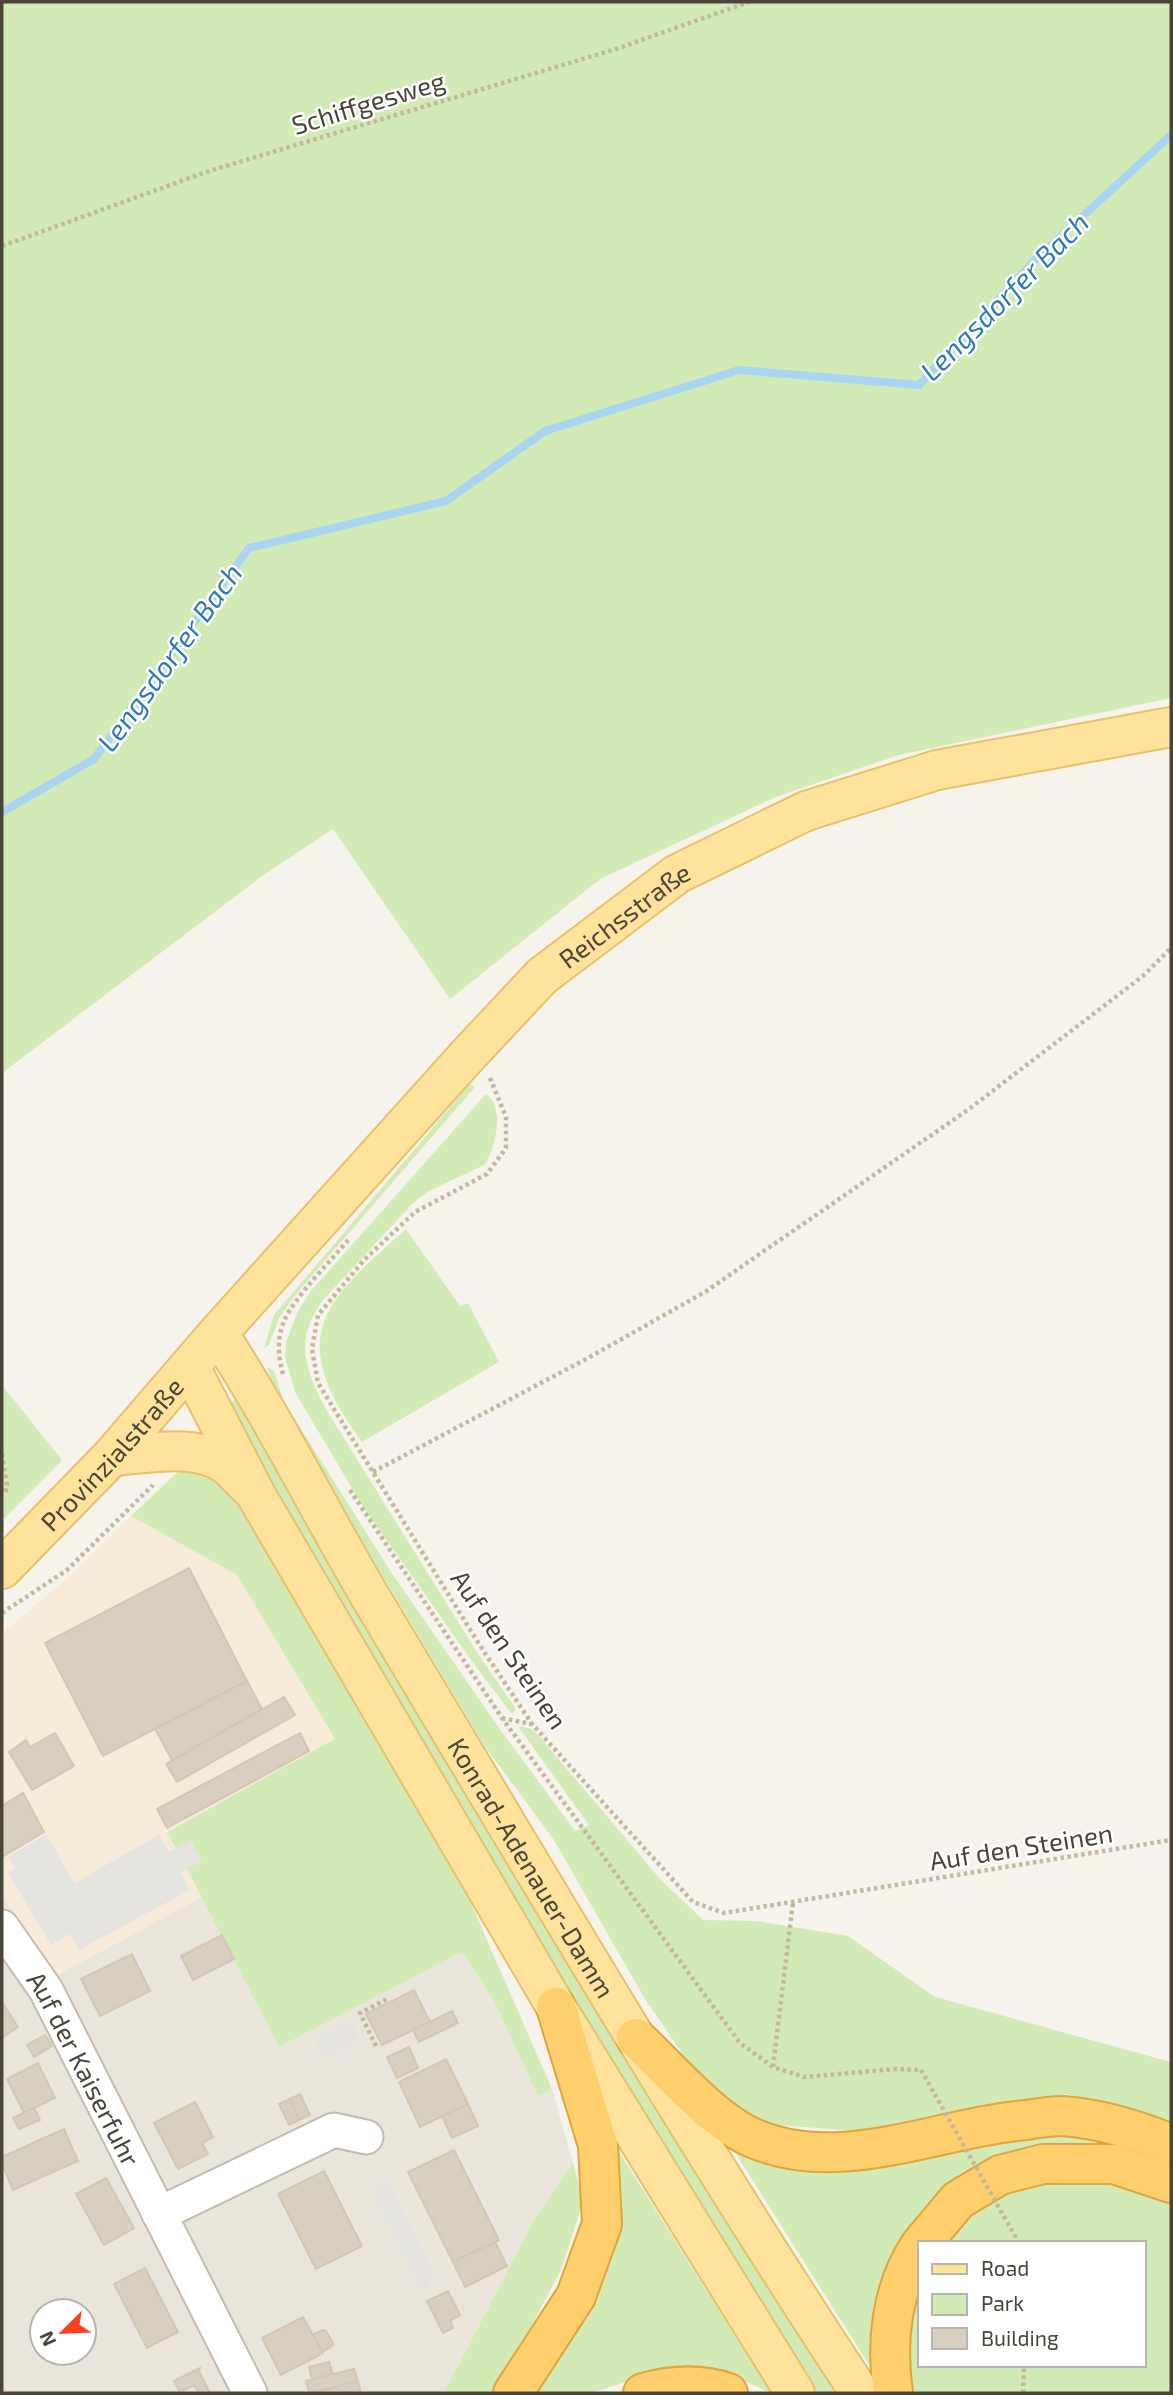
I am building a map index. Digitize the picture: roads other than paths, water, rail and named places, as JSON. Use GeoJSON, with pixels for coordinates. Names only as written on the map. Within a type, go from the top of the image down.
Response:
{"type":"FeatureCollection","features":[{"type":"Feature","properties":{"kind":"highway"},"geometry":{"type":"LineString","coordinates":[[513,2393],[576,2295],[601,2224],[598,2146],[556,2007]]}},
{"type":"Feature","properties":{"kind":"highway"},"geometry":{"type":"LineString","coordinates":[[636,2038],[717,2115],[753,2138],[805,2153],[866,2150],[996,2122],[1062,2116],[1131,2128],[1171,2144]]}},
{"type":"Feature","properties":{"kind":"highway"},"geometry":{"type":"LineString","coordinates":[[924,2241],[958,2200],[1000,2175],[1043,2164],[1114,2164],[1171,2183]]}},
{"type":"Feature","properties":{"kind":"highway"},"geometry":{"type":"LineString","coordinates":[[893,2393],[890,2342],[895,2299],[909,2262],[918,2249]]}},
{"type":"Feature","properties":{"kind":"highway"},"geometry":{"type":"LineString","coordinates":[[643,2393],[666,2387],[688,2386],[710,2386],[728,2393]]}},
{"type":"Feature","properties":{"kind":"main road","name":"Reichsstraße"},"geometry":{"type":"LineString","coordinates":[[218,1333],[542,975],[677,874],[806,811],[937,770],[1171,727]]}},
{"type":"Feature","properties":{"kind":"main road","name":"Provinzialstraße"},"geometry":{"type":"LineString","coordinates":[[2,1569],[112,1456],[218,1333]]}},
{"type":"Feature","properties":{"kind":"main road","name":"Konrad-Adenauer-Damm"},"geometry":{"type":"LineString","coordinates":[[218,1333],[247,1377],[370,1597],[636,2038],[785,2280],[860,2393]]}},
{"type":"Feature","properties":{"kind":"main road","name":"Konrad-Adenauer-Damm"},"geometry":{"type":"LineString","coordinates":[[190,1367],[256,1495],[556,2007],[795,2393]]}},
{"type":"Feature","properties":{"kind":"main road"},"geometry":{"type":"LineString","coordinates":[[112,1456],[184,1451],[204,1455],[227,1465],[256,1495]]}},
{"type":"Feature","properties":{"kind":"street","name":"Auf der Kaiserfuhr"},"geometry":{"type":"LineString","coordinates":[[2,1927],[46,1990],[250,2393]]}},
{"type":"Feature","properties":{"kind":"street"},"geometry":{"type":"LineString","coordinates":[[159,2214],[334,2130],[366,2137]]}},
{"type":"Feature","properties":{"kind":"waterway","name":"Lengsdorfer Bach"},"geometry":{"type":"LineString","coordinates":[[2,812],[94,759],[249,548],[446,501],[545,431],[739,370],[919,385],[1033,262],[1171,135]]}}]}
